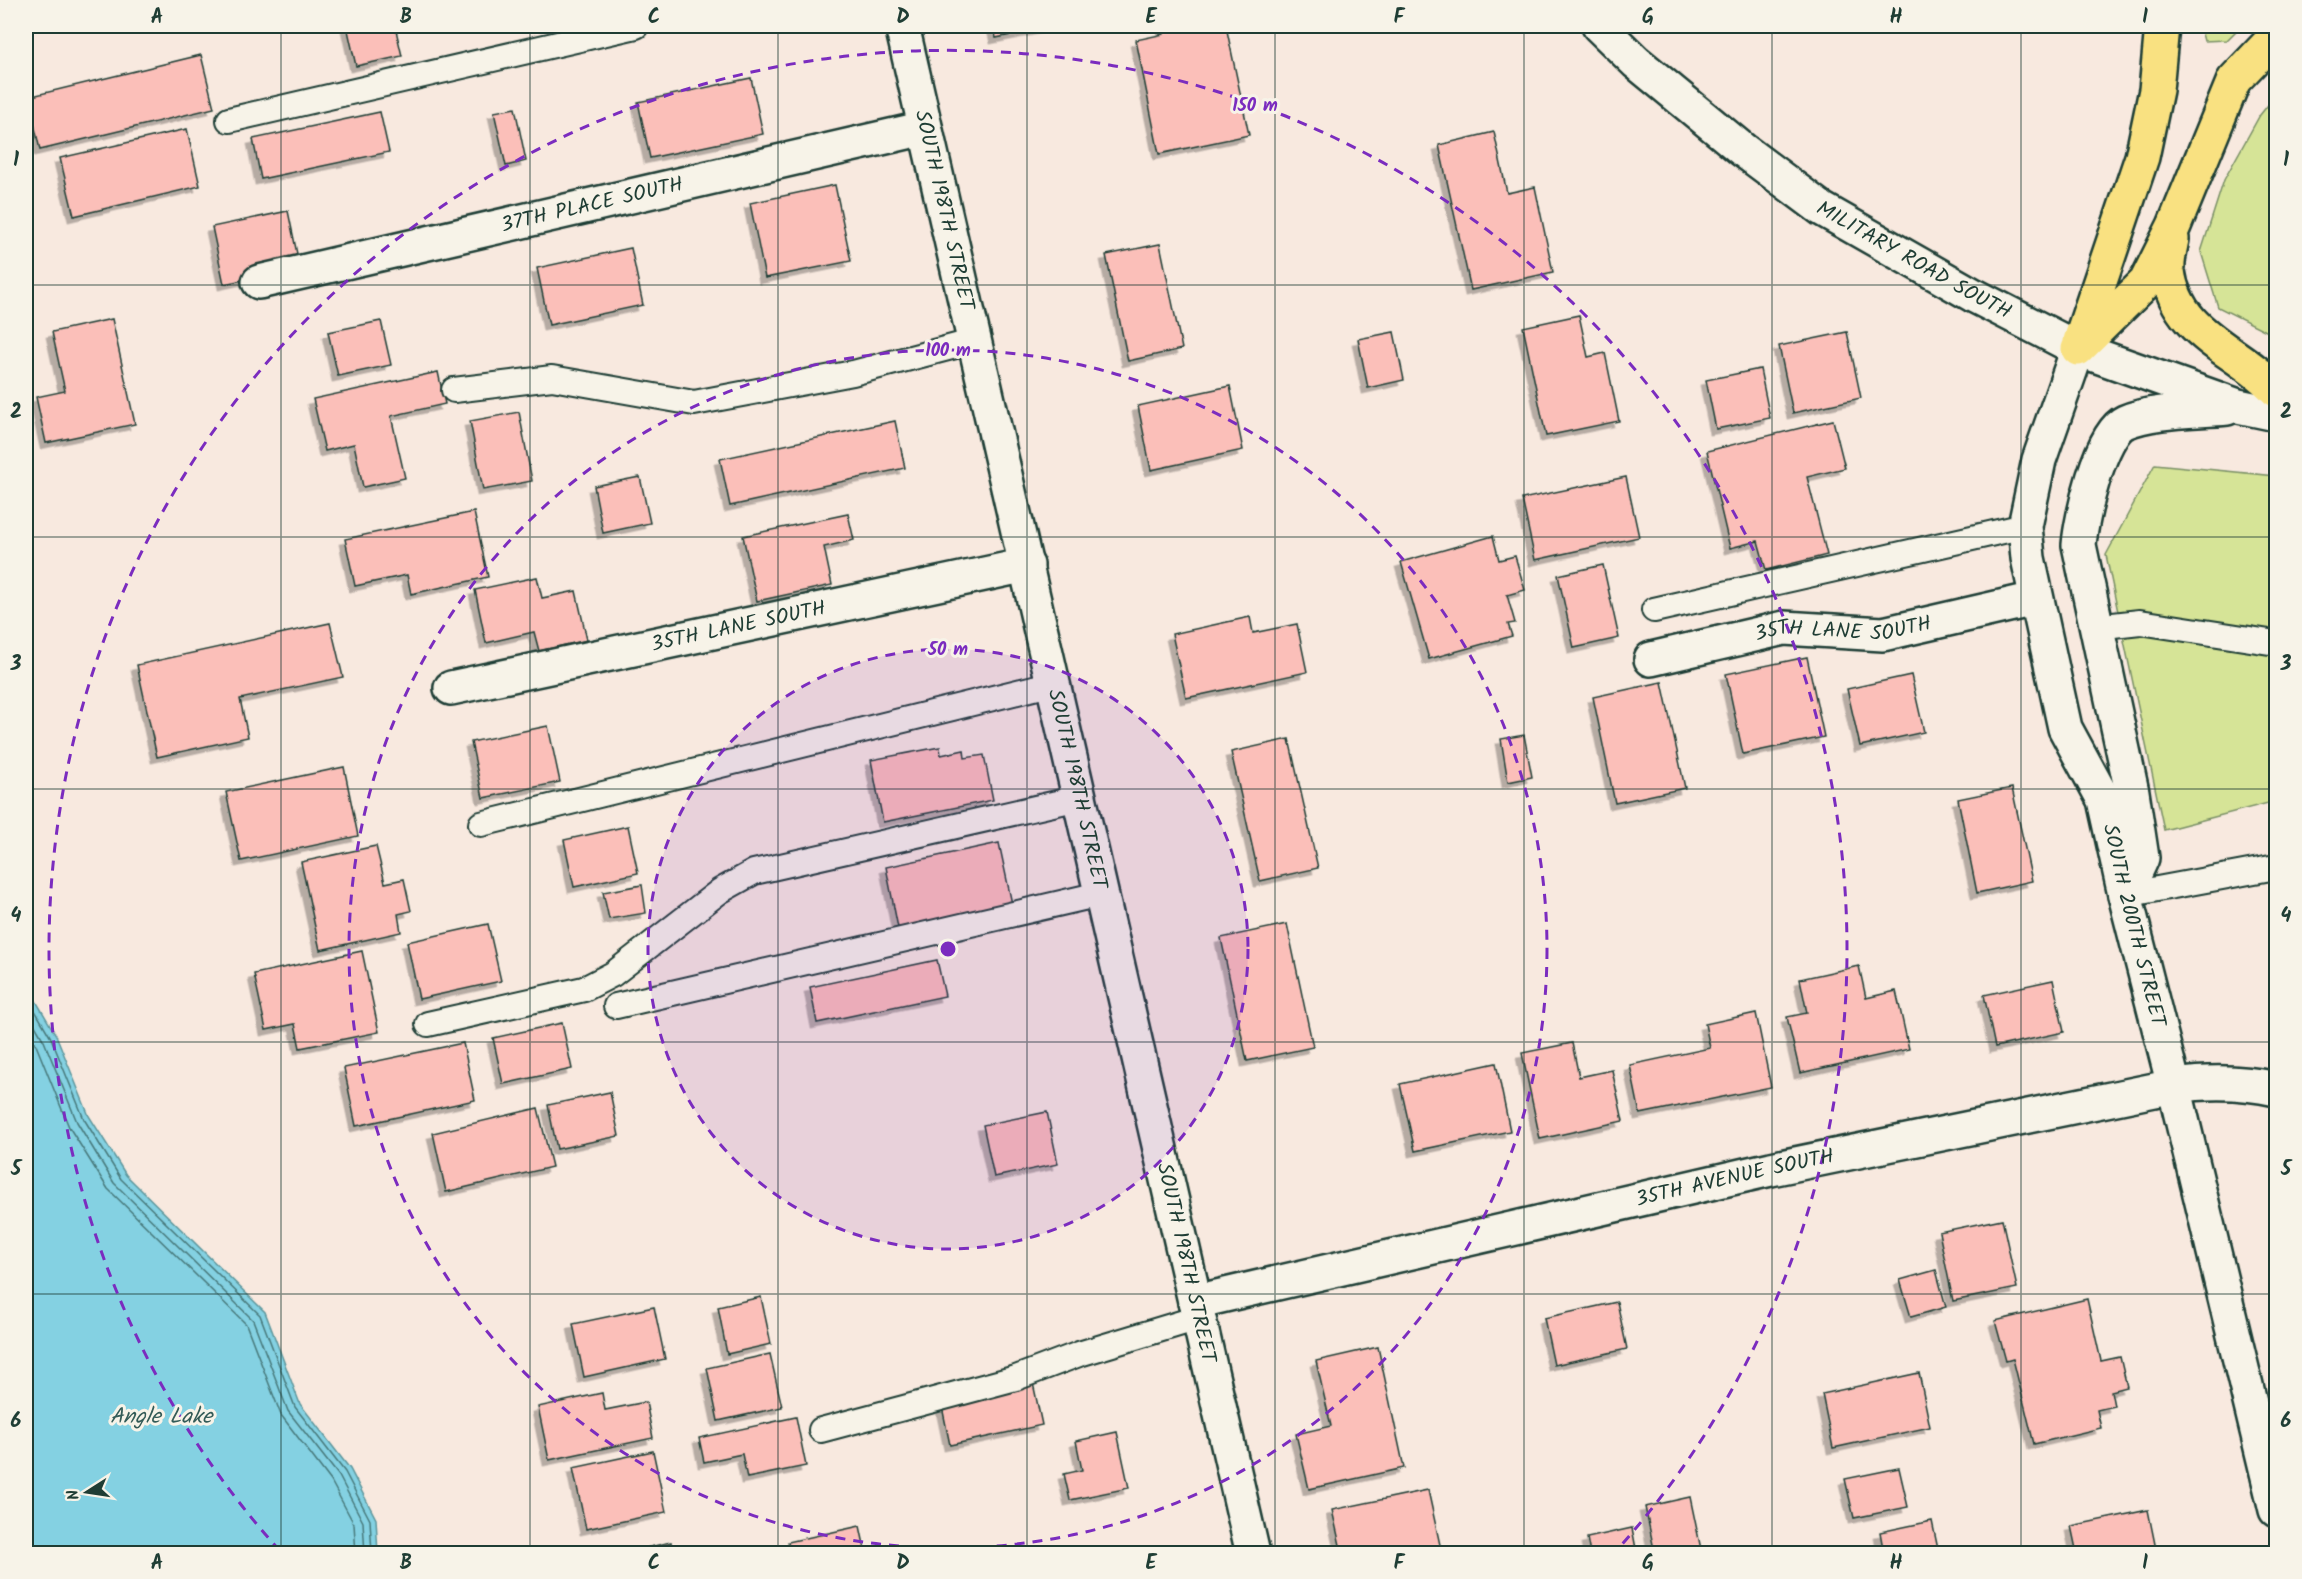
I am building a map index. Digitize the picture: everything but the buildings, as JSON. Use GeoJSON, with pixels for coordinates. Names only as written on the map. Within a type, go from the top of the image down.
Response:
{"type":"FeatureCollection","features":[{"type":"Feature","properties":{"kind":"highway"},"geometry":{"type":"LineString","coordinates":[[2078,348],[2142,157],[2156,90],[2162,26]]}},
{"type":"Feature","properties":{"kind":"highway"},"geometry":{"type":"LineString","coordinates":[[2078,348],[2146,282],[2174,226],[2234,80],[2277,36]]}},
{"type":"Feature","properties":{"kind":"highway"},"geometry":{"type":"LineString","coordinates":[[2174,226],[2168,269],[2172,289],[2183,314],[2201,332],[2261,373],[2277,390]]}},
{"type":"Feature","properties":{"kind":"street","name":"SOUTH 198TH STREET"},"geometry":{"type":"LineString","coordinates":[[902,26],[1253,1554]]}},
{"type":"Feature","properties":{"kind":"street","name":"MILITARY ROAD SOUTH"},"geometry":{"type":"LineString","coordinates":[[1599,26],[1636,62],[1743,150],[1822,209],[1973,295],[2078,348],[2238,406],[2277,414]]}},
{"type":"Feature","properties":{"kind":"street","name":"37TH PLACE SOUTH"},"geometry":{"type":"LineString","coordinates":[[259,282],[925,128]]}},
{"type":"Feature","properties":{"kind":"street","name":"SOUTH 200TH STREET"},"geometry":{"type":"LineString","coordinates":[[2078,348],[2039,460],[2025,526],[2036,599],[2065,728],[2104,801],[2125,895],[2277,1510]]}},
{"type":"Feature","properties":{"kind":"street"},"geometry":{"type":"LineString","coordinates":[[2125,895],[2142,858],[2132,792],[2079,545],[2081,521],[2103,454],[2115,428],[2126,422],[2153,416],[2238,406]]}},
{"type":"Feature","properties":{"kind":"street","name":"35TH LANE SOUTH"},"geometry":{"type":"LineString","coordinates":[[450,688],[1027,565]]}},
{"type":"Feature","properties":{"kind":"street","name":"35TH LANE SOUTH"},"geometry":{"type":"LineString","coordinates":[[1651,659],[1784,628],[1883,634],[2036,599]]}},
{"type":"Feature","properties":{"kind":"street","name":"35TH AVENUE SOUTH"},"geometry":{"type":"LineString","coordinates":[[1196,1310],[1770,1169],[2174,1086],[2248,1082],[2277,1089]]}},
{"type":"Feature","properties":{"kind":"lane"},"geometry":{"type":"LineString","coordinates":[[230,120],[636,26]]}},
{"type":"Feature","properties":{"kind":"lane"},"geometry":{"type":"LineString","coordinates":[[454,390],[552,378],[694,403],[853,373],[975,341]]}},
{"type":"Feature","properties":{"kind":"lane"},"geometry":{"type":"LineString","coordinates":[[1654,610],[2025,526]]}},
{"type":"Feature","properties":{"kind":"lane"},"geometry":{"type":"LineString","coordinates":[[2095,627],[2140,622],[2277,643]]}},
{"type":"Feature","properties":{"kind":"lane"},"geometry":{"type":"LineString","coordinates":[[481,824],[1054,683]]}},
{"type":"Feature","properties":{"kind":"lane"},"geometry":{"type":"LineString","coordinates":[[428,1024],[584,989],[613,974],[720,891],[754,872],[1079,798]]}},
{"type":"Feature","properties":{"kind":"lane"},"geometry":{"type":"LineString","coordinates":[[2125,895],[2277,867]]}},
{"type":"Feature","properties":{"kind":"lane"},"geometry":{"type":"LineString","coordinates":[[615,1006],[1100,894]]}},
{"type":"Feature","properties":{"kind":"lane"},"geometry":{"type":"LineString","coordinates":[[821,1430],[1016,1378],[1196,1310]]}},
{"type":"Feature","properties":{"kind":"green space"},"geometry":{"type":"Polygon","coordinates":[[[2200,26],[2241,26],[2227,40],[2204,41],[2200,26]]]}},
{"type":"Feature","properties":{"kind":"green space"},"geometry":{"type":"Polygon","coordinates":[[[2276,95],[2276,336],[2218,307],[2201,252],[2224,180],[2260,115],[2276,95]]]}},
{"type":"Feature","properties":{"kind":"green space"},"geometry":{"type":"Polygon","coordinates":[[[2155,464],[2276,476],[2276,801],[2164,830],[2106,555],[2155,464]]]}},
{"type":"Feature","properties":{"kind":"water","name":"Angle Lake"},"geometry":{"type":"Polygon","coordinates":[[[26,984],[56,1035],[89,1116],[126,1175],[265,1312],[300,1404],[350,1469],[376,1519],[378,1553],[26,1553],[26,984]]]}}]}
